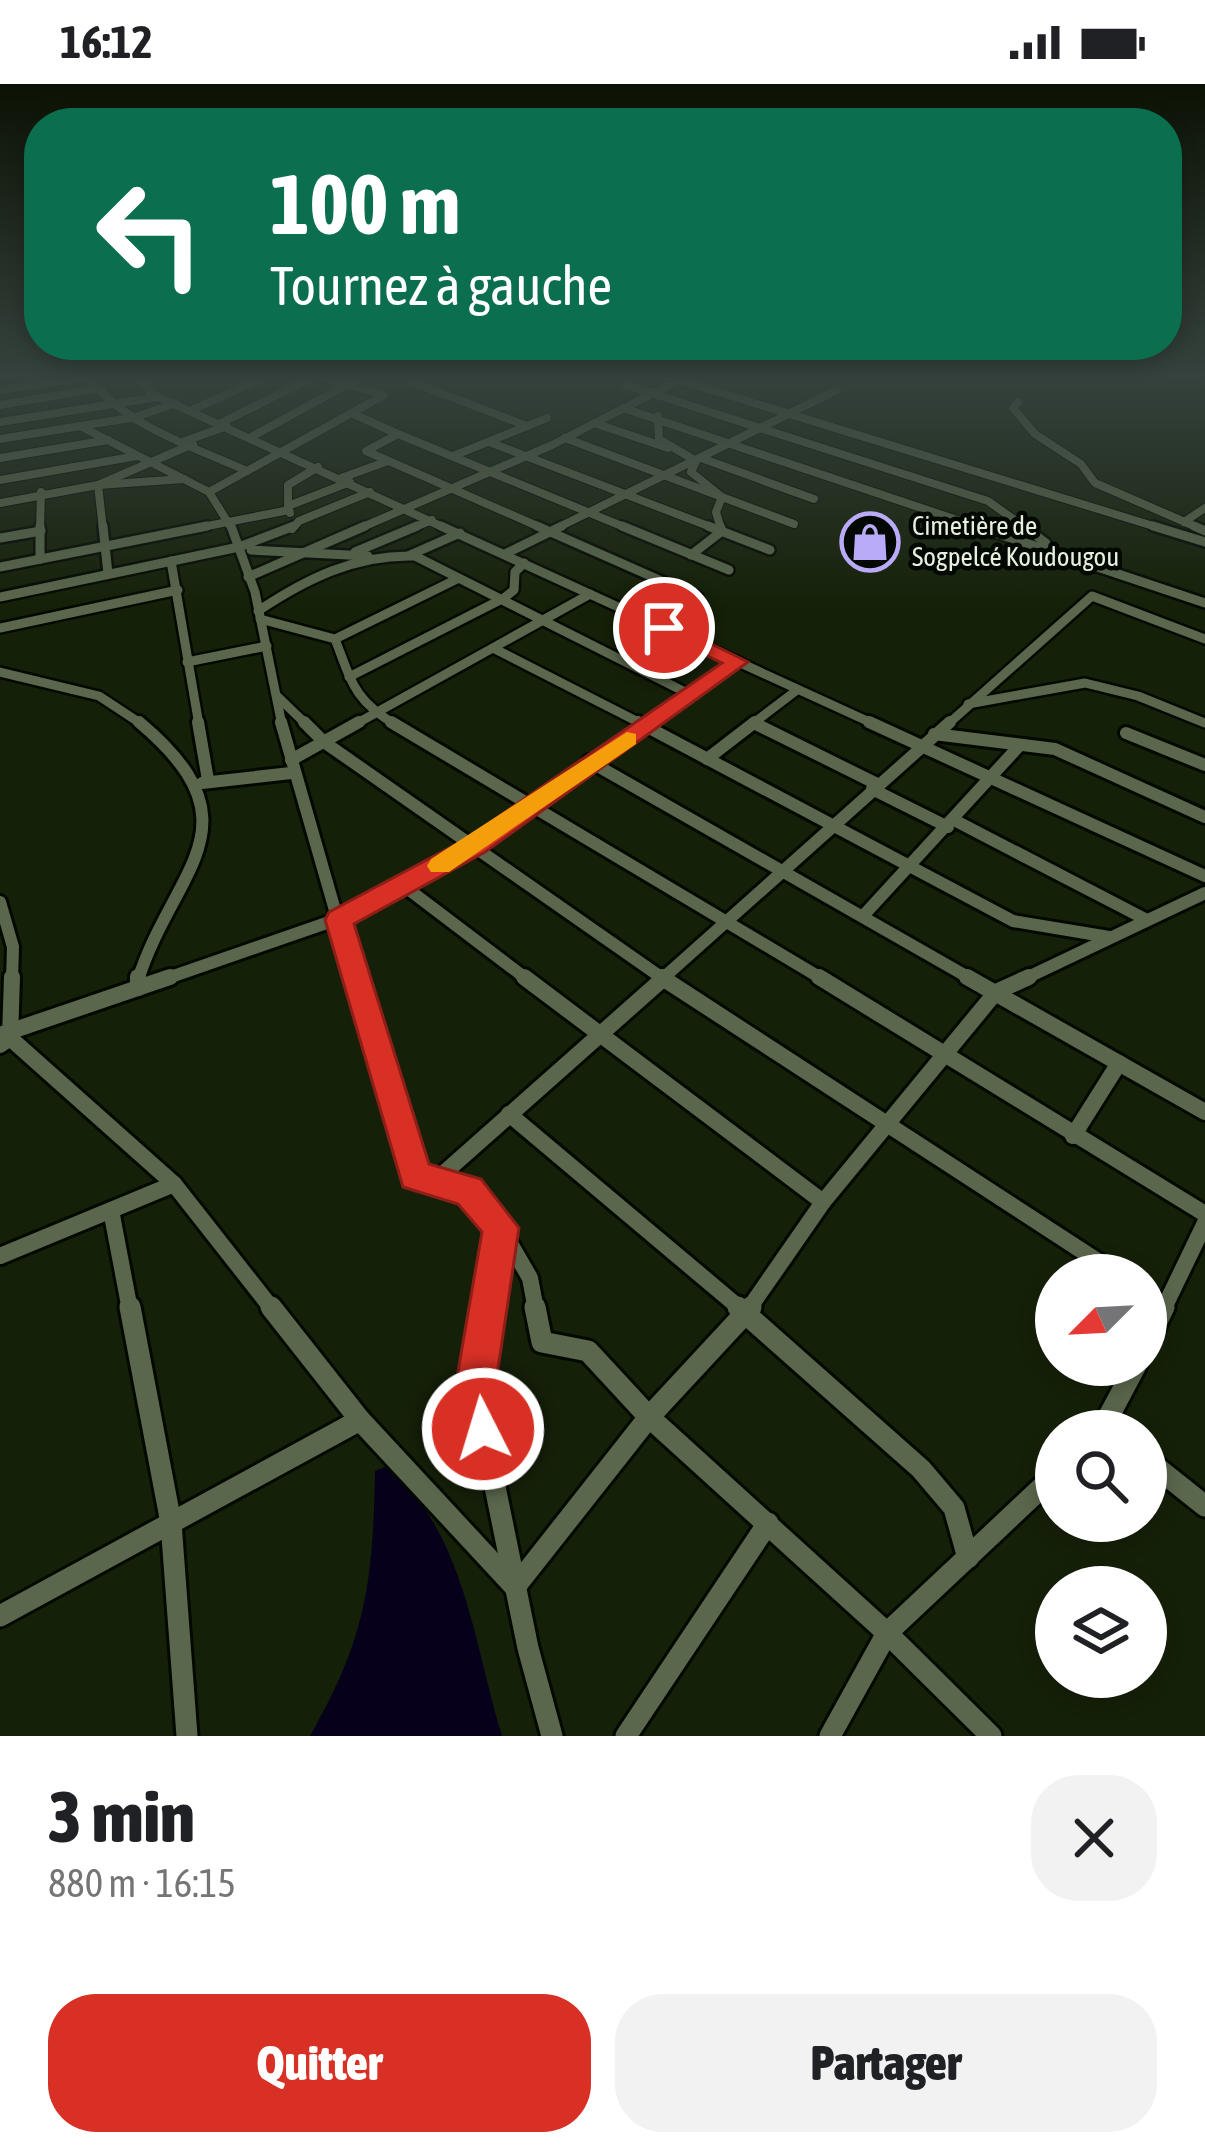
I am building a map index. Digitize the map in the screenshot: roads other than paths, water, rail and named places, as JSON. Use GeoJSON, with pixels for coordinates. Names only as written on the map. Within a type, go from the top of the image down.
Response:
{"type":"FeatureCollection","features":[{"type":"Feature","properties":{"kind":"street"},"geometry":{"type":"LineString","coordinates":[[48,453],[51,471]]}},
{"type":"Feature","properties":{"kind":"street"},"geometry":{"type":"LineString","coordinates":[[133,453],[209,492],[229,520],[267,646],[291,767],[415,1176],[469,1191],[501,1228],[530,1278],[542,1342],[588,1351],[649,1417],[769,1523],[991,1736]]}},
{"type":"Feature","properties":{"kind":"street"},"geometry":{"type":"LineString","coordinates":[[98,484],[157,453]]}},
{"type":"Feature","properties":{"kind":"street"},"geometry":{"type":"LineString","coordinates":[[212,453],[248,471]]}},
{"type":"Feature","properties":{"kind":"street"},"geometry":{"type":"LineString","coordinates":[[209,492],[279,453]]}},
{"type":"Feature","properties":{"kind":"street"},"geometry":{"type":"LineString","coordinates":[[288,453],[988,781],[1205,876]]}},
{"type":"Feature","properties":{"kind":"street"},"geometry":{"type":"LineString","coordinates":[[373,453],[698,597]]}},
{"type":"Feature","properties":{"kind":"street"},"geometry":{"type":"LineString","coordinates":[[446,453],[729,571]]}},
{"type":"Feature","properties":{"kind":"street"},"geometry":{"type":"LineString","coordinates":[[453,456],[460,453]]}},
{"type":"Feature","properties":{"kind":"street"},"geometry":{"type":"LineString","coordinates":[[518,453],[770,550]]}},
{"type":"Feature","properties":{"kind":"street"},"geometry":{"type":"LineString","coordinates":[[248,577],[531,453]]}},
{"type":"Feature","properties":{"kind":"street"},"geometry":{"type":"LineString","coordinates":[[605,453],[794,524]]}},
{"type":"Feature","properties":{"kind":"street"},"geometry":{"type":"LineString","coordinates":[[686,453],[814,499]]}},
{"type":"Feature","properties":{"kind":"street"},"geometry":{"type":"LineString","coordinates":[[506,554],[713,453]]}},
{"type":"Feature","properties":{"kind":"street"},"geometry":{"type":"LineString","coordinates":[[758,453],[1205,603]]}},
{"type":"Feature","properties":{"kind":"street"},"geometry":{"type":"LineString","coordinates":[[837,453],[988,501],[1060,553]]}},
{"type":"Feature","properties":{"kind":"street"},"geometry":{"type":"LineString","coordinates":[[920,453],[1205,542]]}},
{"type":"Feature","properties":{"kind":"street"},"geometry":{"type":"LineString","coordinates":[[1066,453],[1081,464],[1092,481],[1205,531]]}},
{"type":"Feature","properties":{"kind":"street"},"geometry":{"type":"LineString","coordinates":[[0,480],[143,458]]}},
{"type":"Feature","properties":{"kind":"street"},"geometry":{"type":"LineString","coordinates":[[0,566],[289,508],[388,460]]}},
{"type":"Feature","properties":{"kind":"street"},"geometry":{"type":"LineString","coordinates":[[699,460],[691,472],[722,497]]}},
{"type":"Feature","properties":{"kind":"street"},"geometry":{"type":"LineString","coordinates":[[299,521],[289,508],[288,485],[318,467]]}},
{"type":"Feature","properties":{"kind":"street"},"geometry":{"type":"LineString","coordinates":[[36,474],[41,495],[40,559]]}},
{"type":"Feature","properties":{"kind":"street"},"geometry":{"type":"LineString","coordinates":[[0,503],[98,484],[184,479]]}},
{"type":"Feature","properties":{"kind":"street"},"geometry":{"type":"LineString","coordinates":[[98,484],[108,574]]}},
{"type":"Feature","properties":{"kind":"street"},"geometry":{"type":"LineString","coordinates":[[240,549],[370,492]]}},
{"type":"Feature","properties":{"kind":"street"},"geometry":{"type":"LineString","coordinates":[[722,497],[716,512],[722,531]]}},
{"type":"Feature","properties":{"kind":"street"},"geometry":{"type":"LineString","coordinates":[[1184,522],[1205,508]]}},
{"type":"Feature","properties":{"kind":"street"},"geometry":{"type":"LineString","coordinates":[[355,552],[432,520]]}},
{"type":"Feature","properties":{"kind":"street"},"geometry":{"type":"LineString","coordinates":[[0,538],[41,531]]}},
{"type":"Feature","properties":{"kind":"street"},"geometry":{"type":"LineString","coordinates":[[691,555],[722,531]]}},
{"type":"Feature","properties":{"kind":"street"},"geometry":{"type":"LineString","coordinates":[[0,597],[240,549],[410,555],[460,533]]}},
{"type":"Feature","properties":{"kind":"street"},"geometry":{"type":"LineString","coordinates":[[410,555],[691,694]]}},
{"type":"Feature","properties":{"kind":"street"},"geometry":{"type":"LineString","coordinates":[[259,615],[286,591],[368,556]]}},
{"type":"Feature","properties":{"kind":"street"},"geometry":{"type":"LineString","coordinates":[[138,988],[138,977],[167,912],[195,867],[204,815],[188,662],[171,561]]}},
{"type":"Feature","properties":{"kind":"street"},"geometry":{"type":"LineString","coordinates":[[350,677],[504,598],[514,590],[515,572],[524,563]]}},
{"type":"Feature","properties":{"kind":"street"},"geometry":{"type":"LineString","coordinates":[[259,615],[334,639],[457,579]]}},
{"type":"Feature","properties":{"kind":"street"},"geometry":{"type":"LineString","coordinates":[[0,628],[178,590]]}},
{"type":"Feature","properties":{"kind":"street"},"geometry":{"type":"LineString","coordinates":[[201,784],[291,767],[324,742],[590,594]]}},
{"type":"Feature","properties":{"kind":"street"},"geometry":{"type":"LineString","coordinates":[[435,1181],[1092,596],[1205,639]]}},
{"type":"Feature","properties":{"kind":"street"},"geometry":{"type":"LineString","coordinates":[[334,639],[356,695],[375,714],[944,1050],[1205,1219],[1167,1302]]}},
{"type":"Feature","properties":{"kind":"street"},"geometry":{"type":"LineString","coordinates":[[188,662],[267,646]]}},
{"type":"Feature","properties":{"kind":"street"},"geometry":{"type":"LineString","coordinates":[[493,648],[833,822],[1012,921],[1111,937]]}},
{"type":"Feature","properties":{"kind":"street"},"geometry":{"type":"LineString","coordinates":[[5,1037],[338,920],[476,845],[589,761],[737,662]]}},
{"type":"Feature","properties":{"kind":"street"},"geometry":{"type":"LineString","coordinates":[[0,672],[99,695],[142,725],[201,784]]}},
{"type":"Feature","properties":{"kind":"street"},"geometry":{"type":"LineString","coordinates":[[968,704],[1004,705],[1017,694],[1092,682],[1205,723]]}},
{"type":"Feature","properties":{"kind":"street"},"geometry":{"type":"LineString","coordinates":[[707,759],[797,690]]}},
{"type":"Feature","properties":{"kind":"street"},"geometry":{"type":"LineString","coordinates":[[275,694],[324,742],[660,976],[1086,1254]]}},
{"type":"Feature","properties":{"kind":"street"},"geometry":{"type":"LineString","coordinates":[[754,723],[1147,920]]}},
{"type":"Feature","properties":{"kind":"street"},"geometry":{"type":"LineString","coordinates":[[1126,733],[1205,765]]}},
{"type":"Feature","properties":{"kind":"street"},"geometry":{"type":"LineString","coordinates":[[934,734],[1055,749],[1205,817]]}},
{"type":"Feature","properties":{"kind":"street"},"geometry":{"type":"LineString","coordinates":[[862,916],[1020,745]]}},
{"type":"Feature","properties":{"kind":"street"},"geometry":{"type":"LineString","coordinates":[[589,761],[1205,1112]]}},
{"type":"Feature","properties":{"kind":"street"},"geometry":{"type":"LineString","coordinates":[[404,886],[823,1202]]}},
{"type":"Feature","properties":{"kind":"street"},"geometry":{"type":"LineString","coordinates":[[515,1586],[649,1417],[746,1313],[823,1202],[996,992],[1205,892]]}},
{"type":"Feature","properties":{"kind":"street"},"geometry":{"type":"LineString","coordinates":[[0,902],[7,949],[5,1037]]}},
{"type":"Feature","properties":{"kind":"street"},"geometry":{"type":"LineString","coordinates":[[5,1037],[174,1184],[359,1420],[515,1586]]}},
{"type":"Feature","properties":{"kind":"street"},"geometry":{"type":"LineString","coordinates":[[1073,1136],[1119,1063]]}},
{"type":"Feature","properties":{"kind":"street"},"geometry":{"type":"LineString","coordinates":[[509,1114],[746,1313],[921,1469],[954,1508],[968,1558]]}},
{"type":"Feature","properties":{"kind":"street"},"geometry":{"type":"LineString","coordinates":[[0,1256],[174,1184]]}},
{"type":"Feature","properties":{"kind":"street"},"geometry":{"type":"LineString","coordinates":[[111,1210],[170,1523],[187,1736]]}},
{"type":"Feature","properties":{"kind":"street"},"geometry":{"type":"LineString","coordinates":[[501,1228],[475,1389],[551,1736]]}},
{"type":"Feature","properties":{"kind":"street"},"geometry":{"type":"LineString","coordinates":[[0,1616],[359,1420]]}},
{"type":"Feature","properties":{"kind":"street"},"geometry":{"type":"LineString","coordinates":[[1167,1476],[1205,1505]]}},
{"type":"Feature","properties":{"kind":"street"},"geometry":{"type":"LineString","coordinates":[[830,1736],[887,1634],[1035,1494]]}},
{"type":"Feature","properties":{"kind":"street"},"geometry":{"type":"LineString","coordinates":[[626,1736],[769,1523]]}},
{"type":"Feature","properties":{"kind":"place","name":"Cimetière de Sogpelcé Koudougou"},"geometry":{"type":"Point","coordinates":[870,542]}}]}
